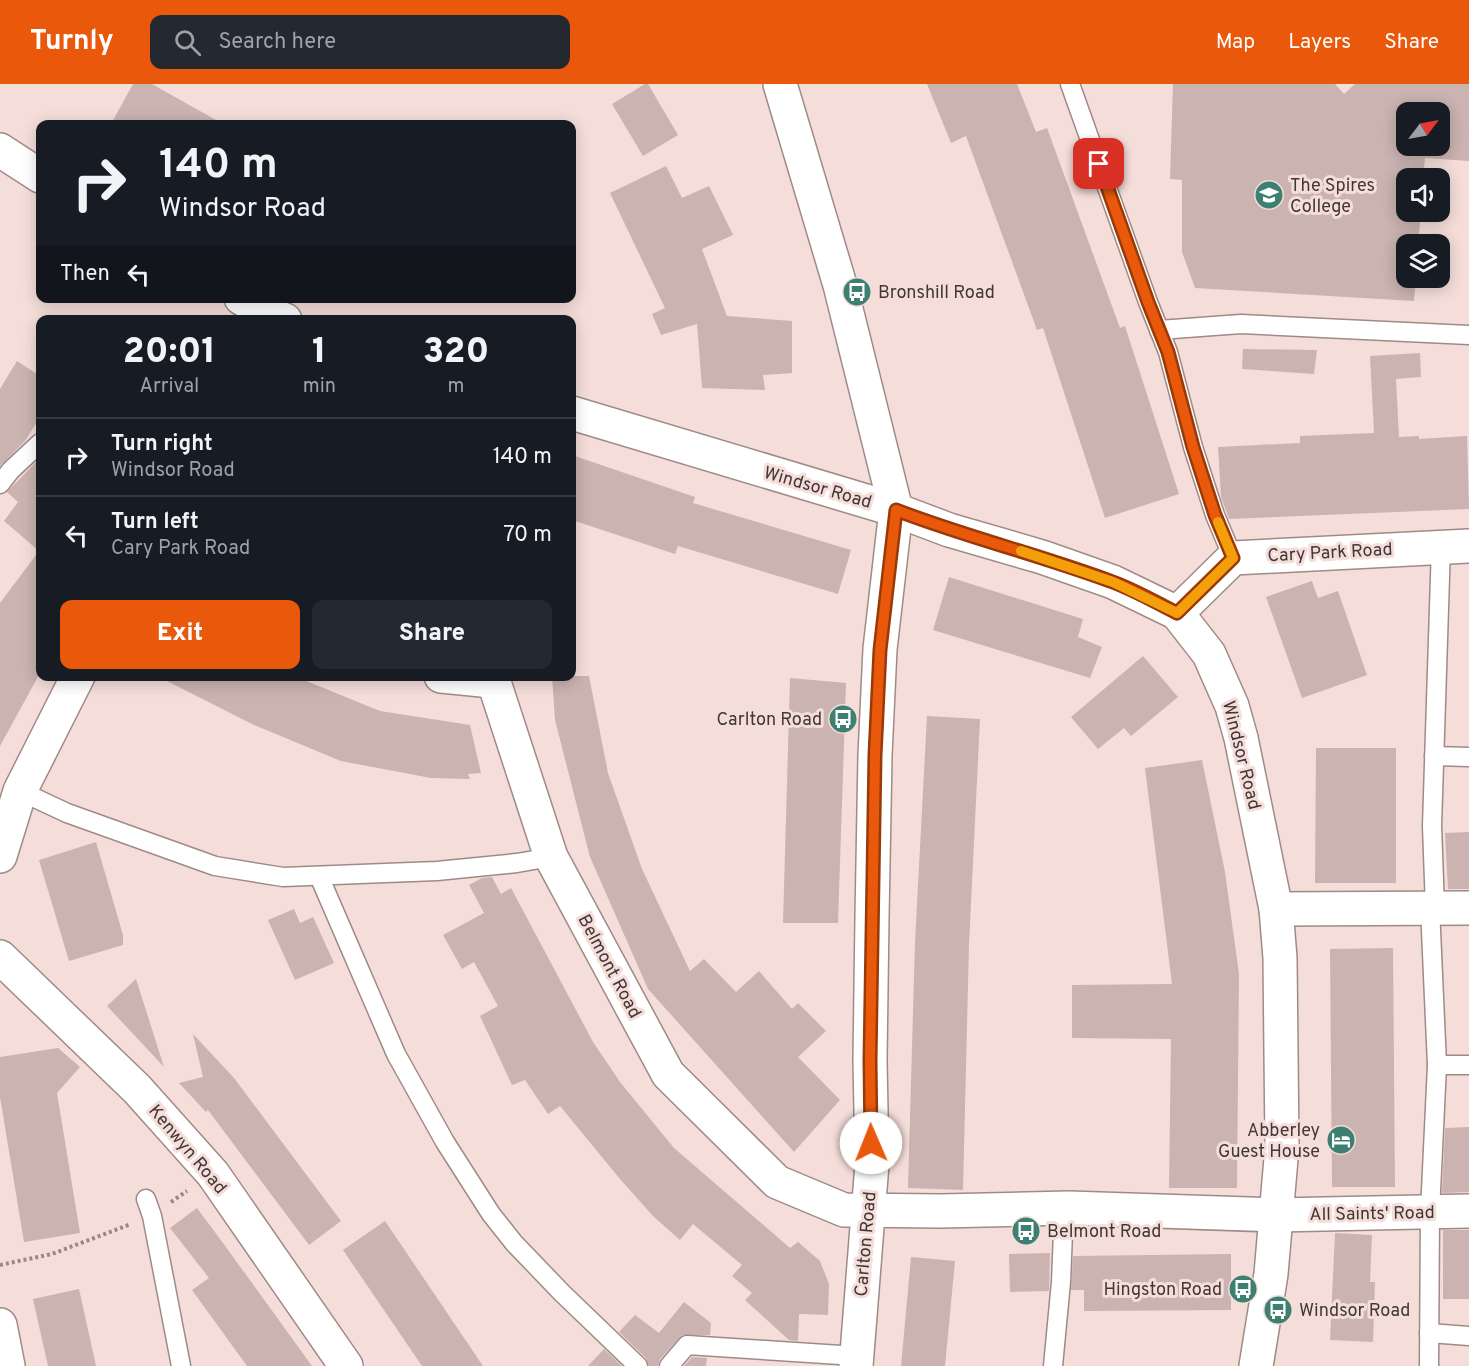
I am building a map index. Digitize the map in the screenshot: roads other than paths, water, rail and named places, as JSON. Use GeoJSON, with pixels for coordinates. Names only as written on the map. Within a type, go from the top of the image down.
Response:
{"type":"FeatureCollection","features":[{"type":"Feature","properties":{"kind":"street"},"geometry":{"type":"LineString","coordinates":[[780,84],[840,285],[896,510]]}},
{"type":"Feature","properties":{"kind":"street"},"geometry":{"type":"LineString","coordinates":[[0,150],[36,173]]}},
{"type":"Feature","properties":{"kind":"street"},"geometry":{"type":"LineString","coordinates":[[249,303],[272,315]]}},
{"type":"Feature","properties":{"kind":"street","name":"Windsor Road"},"geometry":{"type":"LineString","coordinates":[[576,414],[896,510],[949,530],[1042,557],[1113,582],[1177,613],[1209,654],[1232,706],[1264,843],[1276,909],[1280,958],[1282,1147],[1271,1275],[1256,1366]]}},
{"type":"Feature","properties":{"kind":"street","name":"Carlton Road"},"geometry":{"type":"LineString","coordinates":[[856,1361],[872,1164],[870,1060],[876,731],[880,650],[896,510]]}},
{"type":"Feature","properties":{"kind":"street","name":"Cary Park Road"},"geometry":{"type":"LineString","coordinates":[[1233,558],[1455,546]]}},
{"type":"Feature","properties":{"kind":"street"},"geometry":{"type":"LineString","coordinates":[[1177,613],[1233,558]]}},
{"type":"Feature","properties":{"kind":"street"},"geometry":{"type":"LineString","coordinates":[[0,856],[20,791],[75,681]]}},
{"type":"Feature","properties":{"kind":"street","name":"Belmont Road"},"geometry":{"type":"LineString","coordinates":[[493,681],[551,856],[668,1074],[777,1182],[844,1210],[941,1211],[1064,1208],[1276,1215]]}},
{"type":"Feature","properties":{"kind":"street"},"geometry":{"type":"LineString","coordinates":[[1276,909],[1469,908]]}},
{"type":"Feature","properties":{"kind":"street","name":"Kenwyn Road"},"geometry":{"type":"LineString","coordinates":[[0,957],[136,1089],[213,1174],[346,1366]]}},
{"type":"Feature","properties":{"kind":"street","name":"All Saints' Road"},"geometry":{"type":"LineString","coordinates":[[1276,1215],[1469,1211]]}},
{"type":"Feature","properties":{"kind":"street"},"geometry":{"type":"LineString","coordinates":[[0,1325],[8,1366]]}},
{"type":"Feature","properties":{"kind":"lane"},"geometry":{"type":"LineString","coordinates":[[1070,84],[1168,352],[1193,447],[1215,515],[1233,558]]}},
{"type":"Feature","properties":{"kind":"lane"},"geometry":{"type":"LineString","coordinates":[[1159,330],[1241,324],[1469,335]]}},
{"type":"Feature","properties":{"kind":"lane"},"geometry":{"type":"LineString","coordinates":[[0,484],[11,470],[36,447]]}},
{"type":"Feature","properties":{"kind":"lane"},"geometry":{"type":"LineString","coordinates":[[1430,1366],[1430,1212],[1437,1065],[1432,826],[1434,756],[1455,546]]}},
{"type":"Feature","properties":{"kind":"lane"},"geometry":{"type":"LineString","coordinates":[[1434,756],[1469,757]]}},
{"type":"Feature","properties":{"kind":"lane"},"geometry":{"type":"LineString","coordinates":[[20,791],[67,813],[215,866],[283,877],[437,871],[517,863],[551,856]]}},
{"type":"Feature","properties":{"kind":"lane"},"geometry":{"type":"LineString","coordinates":[[319,876],[396,1054],[445,1142],[491,1214],[530,1259],[638,1366]]}},
{"type":"Feature","properties":{"kind":"lane"},"geometry":{"type":"LineString","coordinates":[[1437,1065],[1469,1065]]}},
{"type":"Feature","properties":{"kind":"lane"},"geometry":{"type":"LineString","coordinates":[[149,1207],[181,1366]]}},
{"type":"Feature","properties":{"kind":"lane"},"geometry":{"type":"LineString","coordinates":[[1053,1366],[1061,1282],[1064,1208]]}},
{"type":"Feature","properties":{"kind":"lane"},"geometry":{"type":"LineString","coordinates":[[1429,1333],[1469,1336]]}},
{"type":"Feature","properties":{"kind":"lane"},"geometry":{"type":"LineString","coordinates":[[669,1366],[687,1345],[856,1361]]}},
{"type":"Feature","properties":{"kind":"place","name":"The Spires College"},"geometry":{"type":"Point","coordinates":[1269,195]}},
{"type":"Feature","properties":{"kind":"place","name":"Bronshill Road"},"geometry":{"type":"Point","coordinates":[857,292]}},
{"type":"Feature","properties":{"kind":"place","name":"Carlton Road"},"geometry":{"type":"Point","coordinates":[843,719]}},
{"type":"Feature","properties":{"kind":"place","name":"Abberley Guest House"},"geometry":{"type":"Point","coordinates":[1341,1140]}},
{"type":"Feature","properties":{"kind":"place","name":"Belmont Road"},"geometry":{"type":"Point","coordinates":[1026,1231]}},
{"type":"Feature","properties":{"kind":"place","name":"Hingston Road"},"geometry":{"type":"Point","coordinates":[1243,1289]}},
{"type":"Feature","properties":{"kind":"place","name":"Windsor Road"},"geometry":{"type":"Point","coordinates":[1278,1310]}}]}
